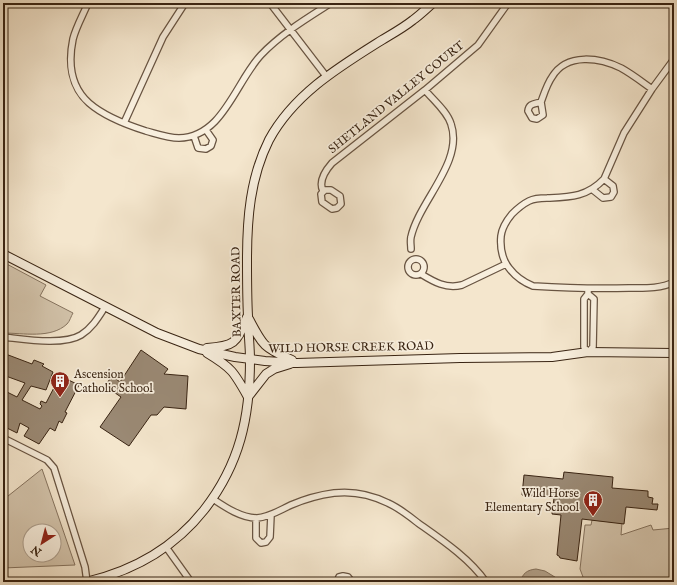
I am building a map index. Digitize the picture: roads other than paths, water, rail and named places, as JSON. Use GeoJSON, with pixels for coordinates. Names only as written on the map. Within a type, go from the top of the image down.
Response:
{"type":"FeatureCollection","features":[{"type":"Feature","properties":{"kind":"main road","name":"BAXTER ROAD"},"geometry":{"type":"LineString","coordinates":[[87,582],[128,569],[151,557],[166,547],[188,528],[213,499],[230,469],[240,445],[246,418],[250,359],[247,226],[256,173],[270,139],[279,125],[298,102],[326,76],[413,21],[432,3]]}},
{"type":"Feature","properties":{"kind":"main road","name":"WILD HORSE CREEK ROAD"},"geometry":{"type":"LineString","coordinates":[[3,254],[157,334],[199,349],[250,359],[297,362],[552,357],[588,352],[674,353]]}},
{"type":"Feature","properties":{"kind":"main road"},"geometry":{"type":"LineString","coordinates":[[199,349],[224,347],[231,344],[238,338],[248,317]]}},
{"type":"Feature","properties":{"kind":"main road"},"geometry":{"type":"LineString","coordinates":[[248,317],[260,341],[266,347],[274,353],[297,362]]}},
{"type":"Feature","properties":{"kind":"main road"},"geometry":{"type":"LineString","coordinates":[[199,349],[224,363],[231,369],[248,397],[266,374],[274,369],[297,362]]}},
{"type":"Feature","properties":{"kind":"street"},"geometry":{"type":"LineString","coordinates":[[88,3],[73,39],[70,65],[74,82],[83,98],[96,110],[124,123],[179,138],[194,136],[206,130],[217,120],[245,74],[261,56],[290,29],[331,3]]}},
{"type":"Feature","properties":{"kind":"street"},"geometry":{"type":"LineString","coordinates":[[124,123],[163,37],[186,3],[194,3]]}},
{"type":"Feature","properties":{"kind":"street"},"geometry":{"type":"LineString","coordinates":[[270,3],[326,76]]}},
{"type":"Feature","properties":{"kind":"street","name":"SHETLAND VALLEY COURT"},"geometry":{"type":"LineString","coordinates":[[323,191],[321,186],[322,178],[332,162],[425,90],[478,45],[508,3]]}},
{"type":"Feature","properties":{"kind":"street"},"geometry":{"type":"LineString","coordinates":[[541,102],[552,76],[569,62],[581,58],[597,60],[617,66],[652,89]]}},
{"type":"Feature","properties":{"kind":"street"},"geometry":{"type":"LineString","coordinates":[[674,59],[652,89],[624,133],[604,179],[593,190],[586,193],[570,196],[536,198],[528,201],[508,218],[502,232],[501,246],[506,264],[516,276],[525,283],[533,286],[588,292],[660,286],[674,282]]}},
{"type":"Feature","properties":{"kind":"street"},"geometry":{"type":"LineString","coordinates":[[413,259],[411,250],[412,234],[418,218],[449,160],[453,146],[453,134],[450,122],[425,90]]}},
{"type":"Feature","properties":{"kind":"street"},"geometry":{"type":"LineString","coordinates":[[194,136],[198,148],[206,149],[211,146],[213,140],[206,130]]}},
{"type":"Feature","properties":{"kind":"street"},"geometry":{"type":"LineString","coordinates":[[593,190],[603,198],[611,197],[614,192],[613,186],[604,179]]}},
{"type":"Feature","properties":{"kind":"street"},"geometry":{"type":"LineString","coordinates":[[421,274],[424,270],[423,262],[420,259],[413,259],[408,263],[409,271],[416,275],[421,274],[442,286],[455,287],[462,286],[506,264]]}},
{"type":"Feature","properties":{"kind":"street"},"geometry":{"type":"LineString","coordinates":[[588,292],[594,299],[593,347],[588,352],[584,347],[584,299],[588,292]]}},
{"type":"Feature","properties":{"kind":"street"},"geometry":{"type":"LineString","coordinates":[[3,337],[49,341],[80,336],[95,323],[105,307]]}},
{"type":"Feature","properties":{"kind":"street"},"geometry":{"type":"LineString","coordinates":[[3,438],[47,460],[54,468],[85,567],[87,582]]}},
{"type":"Feature","properties":{"kind":"street"},"geometry":{"type":"LineString","coordinates":[[213,499],[236,512],[256,518],[270,515],[296,503],[319,495],[337,492],[369,496],[388,502],[430,531],[477,569],[486,582]]}},
{"type":"Feature","properties":{"kind":"street"},"geometry":{"type":"LineString","coordinates":[[256,518],[256,538],[259,542],[268,541],[270,537],[270,515]]}},
{"type":"Feature","properties":{"kind":"street"},"geometry":{"type":"LineString","coordinates":[[166,547],[191,582]]}},
{"type":"Feature","properties":{"kind":"street"},"geometry":{"type":"LineString","coordinates":[[337,582],[339,577],[343,576],[348,577],[352,582]]}},
{"type":"Feature","properties":{"kind":"place","name":"Ascension Catholic School"},"geometry":{"type":"Point","coordinates":[60,398]}},
{"type":"Feature","properties":{"kind":"place","name":"Wild Horse Elementary School"},"geometry":{"type":"Point","coordinates":[593,517]}}]}
